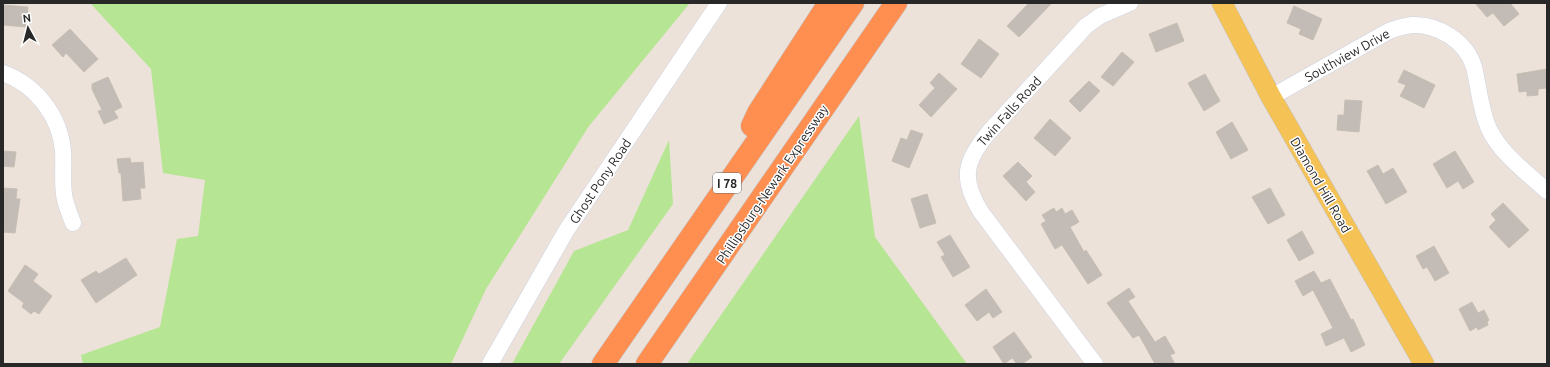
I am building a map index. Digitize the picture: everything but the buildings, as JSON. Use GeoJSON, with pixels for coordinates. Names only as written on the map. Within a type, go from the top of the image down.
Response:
{"type":"FeatureCollection","features":[{"type":"Feature","properties":{"kind":"highway"},"geometry":{"type":"LineString","coordinates":[[725,186],[758,113],[829,3]]}},
{"type":"Feature","properties":{"kind":"highway","name":"I 78"},"geometry":{"type":"LineString","coordinates":[[603,364],[853,3]]}},
{"type":"Feature","properties":{"kind":"highway","name":"Phillipsburg-Newark Expressway"},"geometry":{"type":"LineString","coordinates":[[647,364],[896,3]]}},
{"type":"Feature","properties":{"kind":"main road","name":"Diamond Hill Road"},"geometry":{"type":"LineString","coordinates":[[1222,3],[1272,98],[1424,364]]}},
{"type":"Feature","properties":{"kind":"street","name":"Ghost Pony Road"},"geometry":{"type":"LineString","coordinates":[[490,364],[566,231],[719,3]]}},
{"type":"Feature","properties":{"kind":"street","name":"Twin Falls Road"},"geometry":{"type":"LineString","coordinates":[[1095,364],[982,212],[974,199],[969,186],[969,161],[980,143],[1086,26],[1100,16],[1130,3]]}},
{"type":"Feature","properties":{"kind":"street","name":"Southview Drive"},"geometry":{"type":"LineString","coordinates":[[1272,98],[1389,31],[1414,25],[1432,28],[1449,34],[1467,53],[1473,65],[1480,101],[1490,130],[1497,142],[1507,153],[1547,191]]}},
{"type":"Feature","properties":{"kind":"street"},"geometry":{"type":"LineString","coordinates":[[3,73],[12,76],[35,93],[48,107],[56,124],[63,152],[64,195],[73,223]]}},
{"type":"Feature","properties":{"kind":"green space"},"geometry":{"type":"Polygon","coordinates":[[[90,3],[690,3],[589,126],[486,289],[451,364],[83,364],[81,355],[160,327],[177,239],[198,236],[205,180],[163,173],[151,69],[90,3]]]}},
{"type":"Feature","properties":{"kind":"green space"},"geometry":{"type":"Polygon","coordinates":[[[859,116],[875,237],[967,364],[687,364],[859,116]]]}},
{"type":"Feature","properties":{"kind":"green space"},"geometry":{"type":"Polygon","coordinates":[[[669,140],[673,204],[559,364],[512,364],[574,251],[628,230],[669,140]]]}}]}
